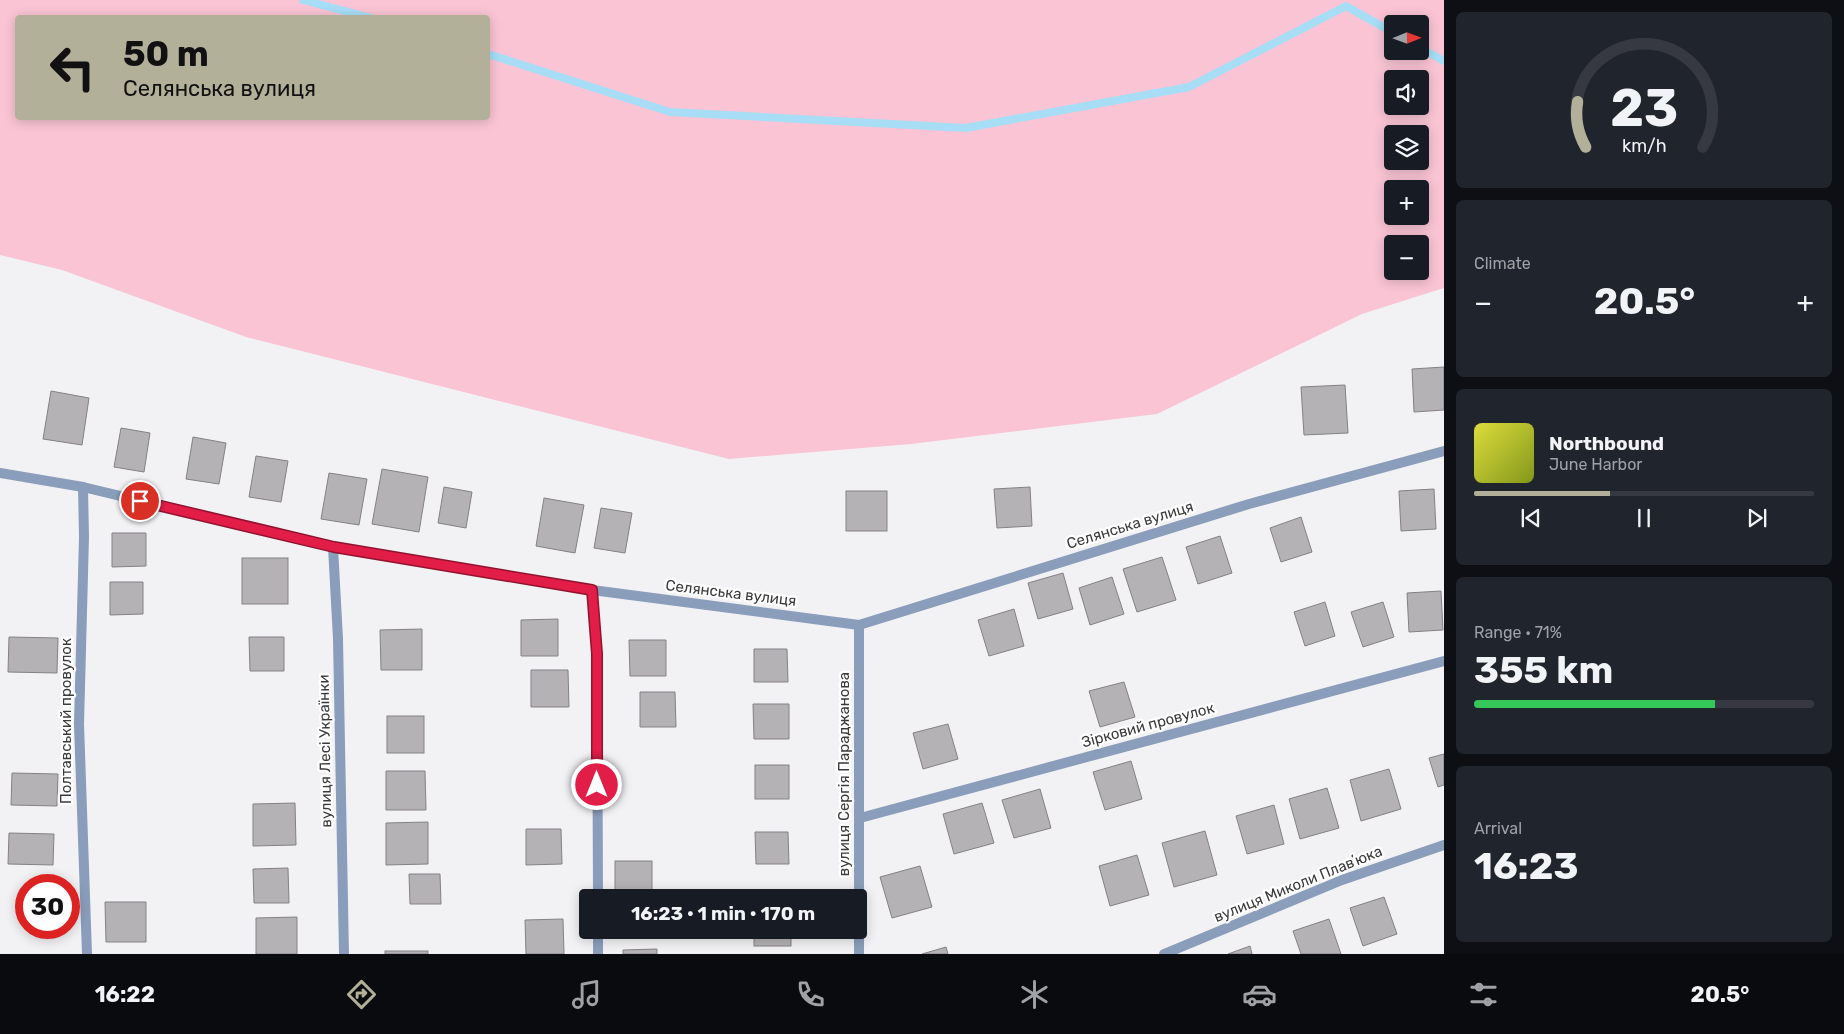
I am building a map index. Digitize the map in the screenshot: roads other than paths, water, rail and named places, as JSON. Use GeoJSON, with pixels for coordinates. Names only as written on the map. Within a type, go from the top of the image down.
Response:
{"type":"FeatureCollection","features":[{"type":"Feature","properties":{"kind":"street","name":"Селянська вулиця"},"geometry":{"type":"LineString","coordinates":[[0,473],[83,487],[334,547],[592,590],[858,625],[1249,504],[1444,451]]}},
{"type":"Feature","properties":{"kind":"street","name":"Полтавський провулок"},"geometry":{"type":"LineString","coordinates":[[83,487],[84,537],[79,724],[87,954]]}},
{"type":"Feature","properties":{"kind":"street","name":"вулиця Лесі Українки"},"geometry":{"type":"LineString","coordinates":[[334,547],[338,639],[344,954]]}},
{"type":"Feature","properties":{"kind":"street"},"geometry":{"type":"LineString","coordinates":[[592,590],[597,654],[598,889]]}},
{"type":"Feature","properties":{"kind":"street","name":"вулиця Сергія Параджанова"},"geometry":{"type":"LineString","coordinates":[[858,625],[859,954]]}},
{"type":"Feature","properties":{"kind":"street","name":"Зірковий провулок"},"geometry":{"type":"LineString","coordinates":[[860,818],[1444,661]]}},
{"type":"Feature","properties":{"kind":"street","name":"вулиця Миколи Плавʼюка"},"geometry":{"type":"LineString","coordinates":[[1164,954],[1342,880],[1444,845]]}},
{"type":"Feature","properties":{"kind":"street"},"geometry":{"type":"LineString","coordinates":[[598,939],[598,954]]}},
{"type":"Feature","properties":{"kind":"waterway"},"geometry":{"type":"LineString","coordinates":[[303,0],[360,15]]}},
{"type":"Feature","properties":{"kind":"waterway"},"geometry":{"type":"LineString","coordinates":[[490,55],[670,112],[966,128],[1189,87],[1346,6],[1384,27]]}},
{"type":"Feature","properties":{"kind":"waterway"},"geometry":{"type":"LineString","coordinates":[[1429,53],[1444,61]]}}]}
